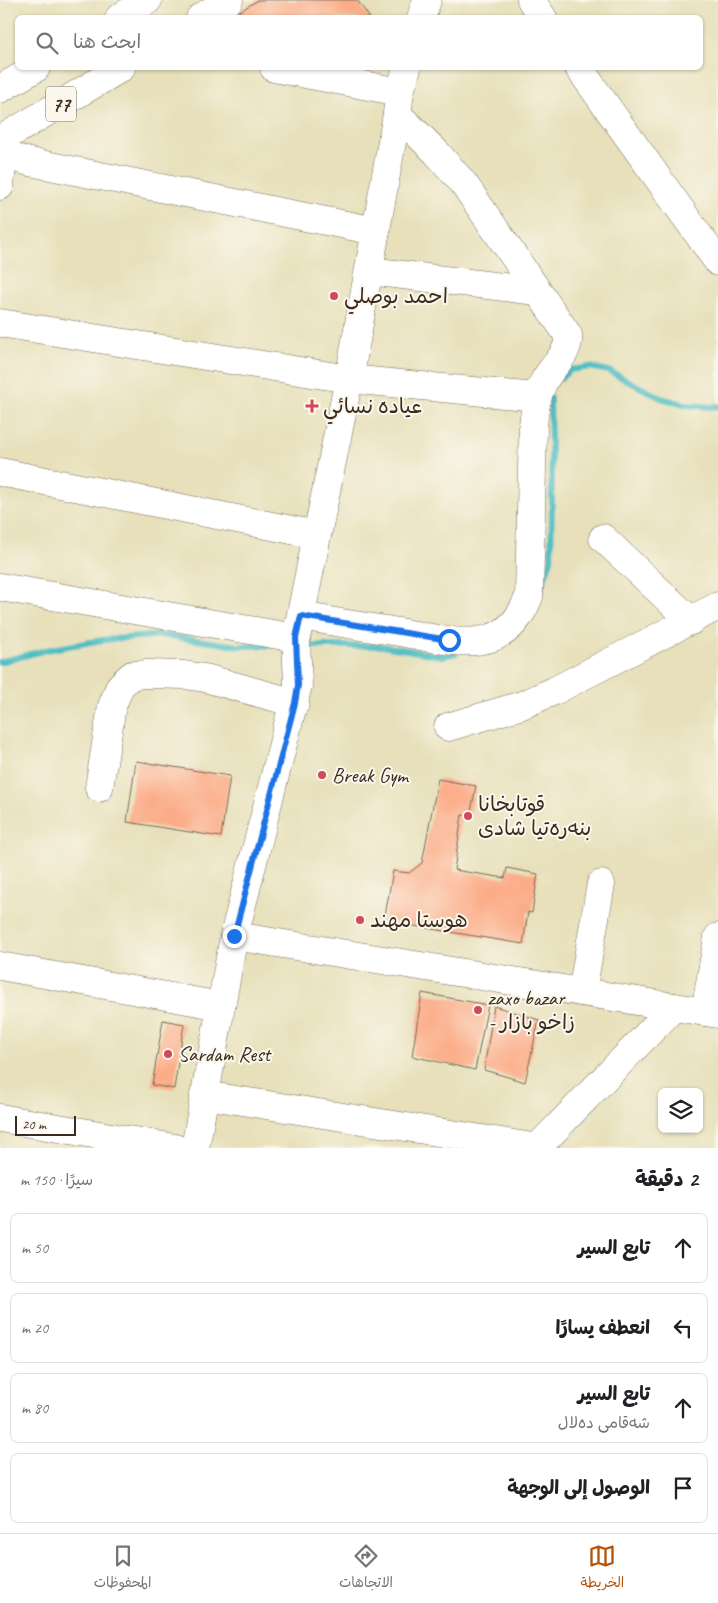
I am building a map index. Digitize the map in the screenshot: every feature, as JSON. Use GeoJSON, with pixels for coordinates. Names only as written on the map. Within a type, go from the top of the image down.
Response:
{"type":"FeatureCollection","features":[{"type":"Feature","properties":{"kind":"main road"},"geometry":{"type":"LineString","coordinates":[[114,0],[118,15]]}},
{"type":"Feature","properties":{"kind":"main road"},"geometry":{"type":"LineString","coordinates":[[122,15],[148,0]]}},
{"type":"Feature","properties":{"kind":"main road"},"geometry":{"type":"LineString","coordinates":[[205,15],[229,0]]}},
{"type":"Feature","properties":{"kind":"main road"},"geometry":{"type":"LineString","coordinates":[[531,0],[541,15]]}},
{"type":"Feature","properties":{"kind":"main road","name":"77"},"geometry":{"type":"LineString","coordinates":[[0,89],[33,70]]}},
{"type":"Feature","properties":{"kind":"main road","name":"77"},"geometry":{"type":"LineString","coordinates":[[1,149],[117,70]]}},
{"type":"Feature","properties":{"kind":"main road"},"geometry":{"type":"LineString","coordinates":[[0,587],[299,627],[474,642],[492,637],[508,628],[521,614],[529,597],[533,425],[536,397],[552,367],[566,351],[569,343],[568,335],[464,184],[438,153],[401,91],[285,70]]}},
{"type":"Feature","properties":{"kind":"main road"},"geometry":{"type":"LineString","coordinates":[[580,70],[718,262]]}},
{"type":"Feature","properties":{"kind":"main road"},"geometry":{"type":"LineString","coordinates":[[195,1148],[234,936],[297,694],[299,627],[349,379],[401,91]]}},
{"type":"Feature","properties":{"kind":"main road"},"geometry":{"type":"LineString","coordinates":[[0,186],[1,149],[40,164],[376,231]]}},
{"type":"Feature","properties":{"kind":"main road"},"geometry":{"type":"LineString","coordinates":[[369,271],[537,291]]}},
{"type":"Feature","properties":{"kind":"main road"},"geometry":{"type":"LineString","coordinates":[[0,323],[349,379],[536,397]]}},
{"type":"Feature","properties":{"kind":"main road"},"geometry":{"type":"LineString","coordinates":[[0,472],[317,535]]}},
{"type":"Feature","properties":{"kind":"main road"},"geometry":{"type":"LineString","coordinates":[[603,538],[690,621]]}},
{"type":"Feature","properties":{"kind":"main road"},"geometry":{"type":"LineString","coordinates":[[448,727],[522,705],[554,691],[718,606]]}},
{"type":"Feature","properties":{"kind":"main road"},"geometry":{"type":"LineString","coordinates":[[100,788],[112,706],[120,686],[132,675],[184,675],[297,694]]}},
{"type":"Feature","properties":{"kind":"main road"},"geometry":{"type":"LineString","coordinates":[[582,992],[601,884]]}},
{"type":"Feature","properties":{"kind":"main road"},"geometry":{"type":"LineString","coordinates":[[234,936],[712,1013],[718,937]]}},
{"type":"Feature","properties":{"kind":"main road"},"geometry":{"type":"LineString","coordinates":[[0,966],[221,1006]]}},
{"type":"Feature","properties":{"kind":"main road"},"geometry":{"type":"LineString","coordinates":[[204,1095],[538,1148],[674,1007]]}},
{"type":"Feature","properties":{"kind":"main road"},"geometry":{"type":"LineString","coordinates":[[0,1118],[175,1148]]}},
{"type":"Feature","properties":{"kind":"building"},"geometry":{"type":"Polygon","coordinates":[[[258,0],[357,0],[368,15],[234,15],[258,0]]]}},
{"type":"Feature","properties":{"kind":"building"},"geometry":{"type":"Polygon","coordinates":[[[136,761],[230,776],[221,837],[127,822],[136,761]]]}},
{"type":"Feature","properties":{"kind":"building"},"geometry":{"type":"Polygon","coordinates":[[[438,779],[476,786],[470,816],[462,815],[454,870],[505,878],[507,868],[538,874],[532,913],[528,912],[523,944],[384,921],[393,871],[409,873],[422,863],[438,779]]]}},
{"type":"Feature","properties":{"kind":"building"},"geometry":{"type":"Polygon","coordinates":[[[422,993],[488,1005],[475,1070],[412,1056],[422,993]]]}},
{"type":"Feature","properties":{"kind":"building"},"geometry":{"type":"Polygon","coordinates":[[[494,1006],[539,1020],[525,1082],[484,1070],[494,1006]]]}},
{"type":"Feature","properties":{"kind":"building","name":"Sardam Rest"},"geometry":{"type":"Polygon","coordinates":[[[163,1020],[184,1024],[174,1089],[152,1085],[163,1020]]]}},
{"type":"Feature","properties":{"kind":"waterway"},"geometry":{"type":"LineString","coordinates":[[561,378],[570,370],[590,367],[609,371],[661,398],[688,405],[718,406]]}},
{"type":"Feature","properties":{"kind":"waterway"},"geometry":{"type":"LineString","coordinates":[[541,588],[551,560],[550,398]]}},
{"type":"Feature","properties":{"kind":"waterway"},"geometry":{"type":"LineString","coordinates":[[0,662],[46,650],[102,640],[161,635],[239,646],[269,646]]}},
{"type":"Feature","properties":{"kind":"waterway"},"geometry":{"type":"LineString","coordinates":[[302,646],[382,646],[443,656],[456,653]]}},
{"type":"Feature","properties":{"kind":"place","name":"احمد بوصلي"},"geometry":{"type":"Point","coordinates":[334,296]}},
{"type":"Feature","properties":{"kind":"place","name":"عياده نسائي"},"geometry":{"type":"Point","coordinates":[312,406]}},
{"type":"Feature","properties":{"kind":"place","name":"Break Gym"},"geometry":{"type":"Point","coordinates":[322,775]}},
{"type":"Feature","properties":{"kind":"place","name":"قوتابخانا بنەرەتیا شادی"},"geometry":{"type":"Point","coordinates":[468,816]}},
{"type":"Feature","properties":{"kind":"place","name":"هوستا مهند"},"geometry":{"type":"Point","coordinates":[360,920]}},
{"type":"Feature","properties":{"kind":"place","name":"zaxo bazar - زاخو بازار"},"geometry":{"type":"Point","coordinates":[478,1010]}},
{"type":"Feature","properties":{"kind":"place","name":"Sardam Rest"},"geometry":{"type":"Point","coordinates":[168,1054]}},
{"type":"Feature","properties":{"kind":"route"},"geometry":{"type":"LineString","coordinates":[[234,936],[295,703],[298,685],[296,638],[301,616],[449,640]]}}]}
